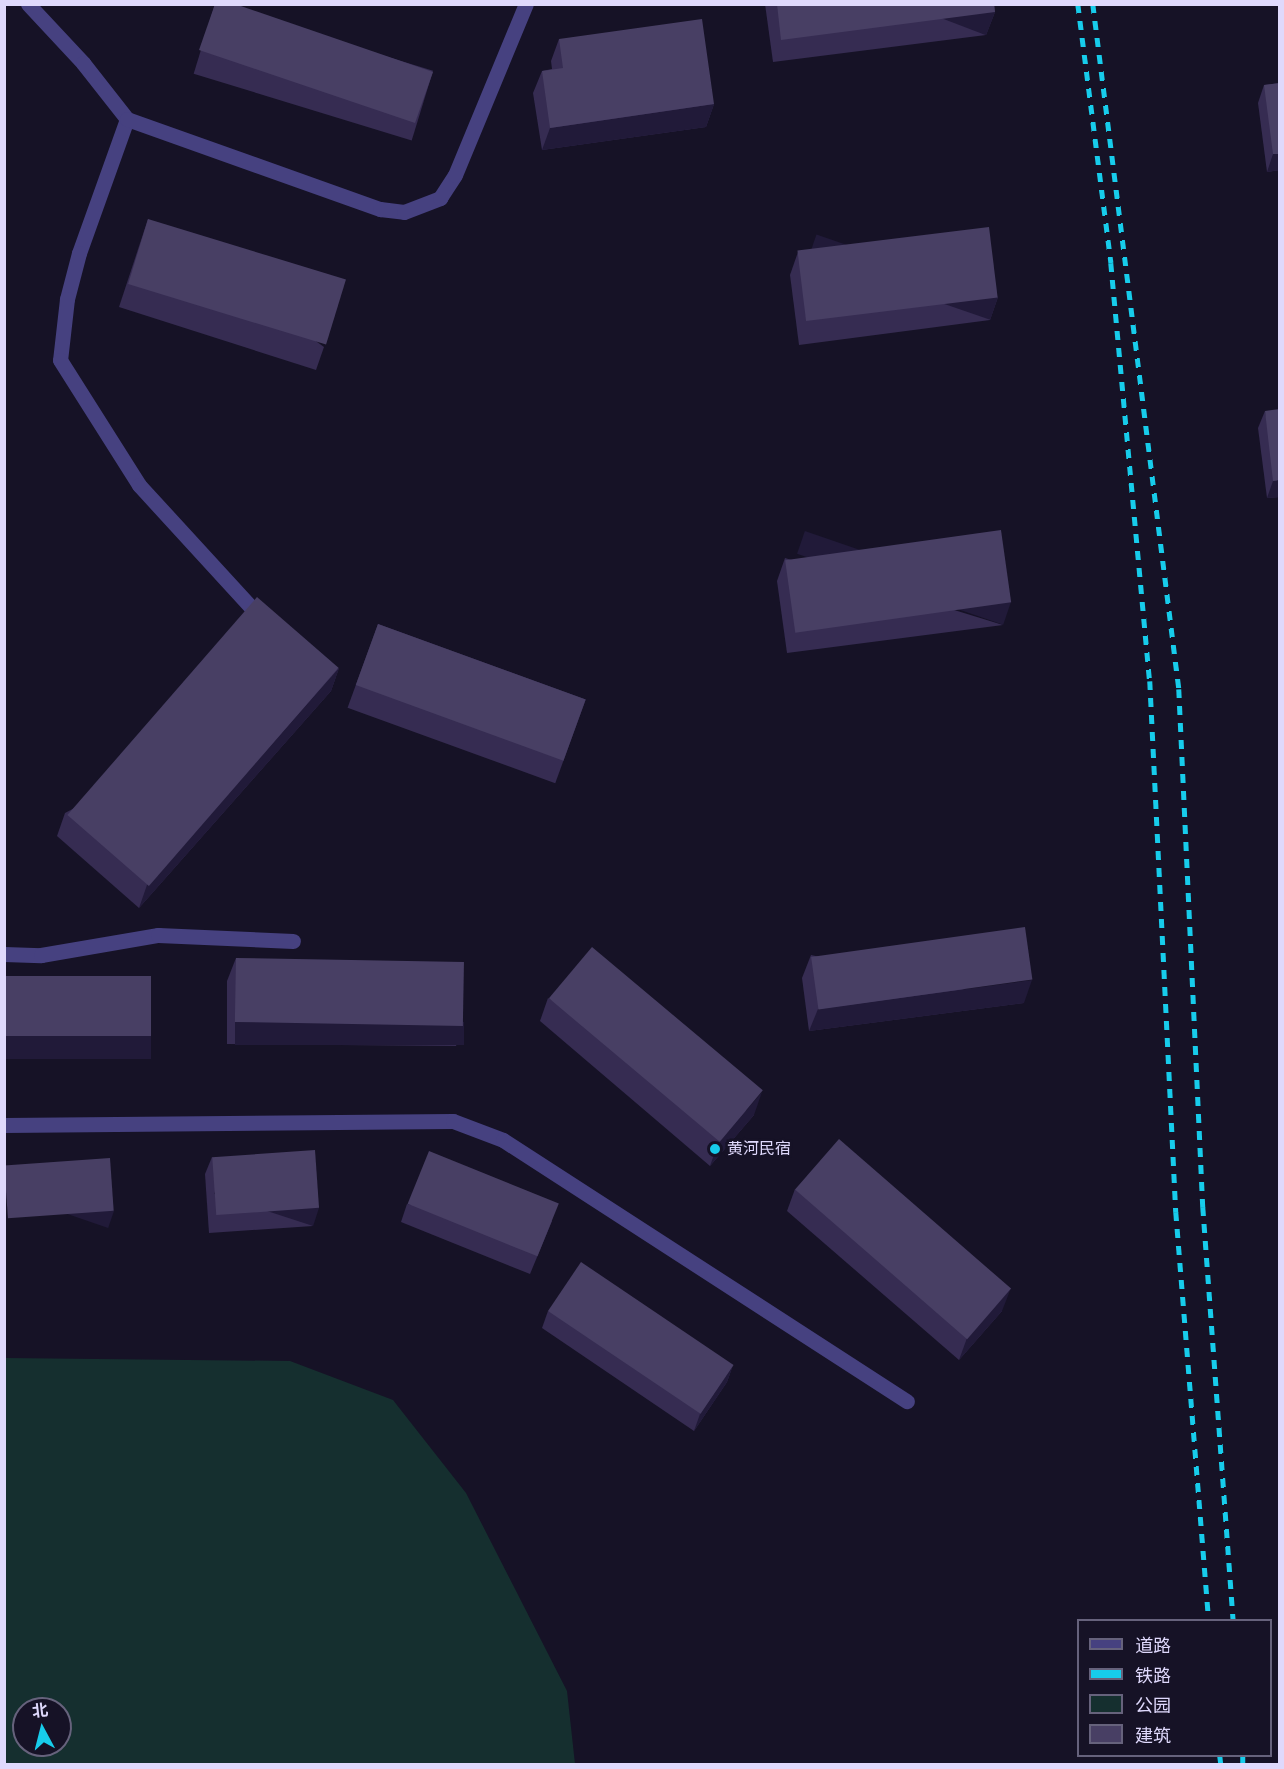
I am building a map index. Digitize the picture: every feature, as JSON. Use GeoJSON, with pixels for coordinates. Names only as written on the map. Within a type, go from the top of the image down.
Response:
{"type":"FeatureCollection","features":[{"type":"Feature","properties":{"kind":"street"},"geometry":{"type":"LineString","coordinates":[[28,4],[83,63],[127,119],[380,209],[411,210],[440,198],[455,175],[526,4]]}},
{"type":"Feature","properties":{"kind":"street"},"geometry":{"type":"LineString","coordinates":[[127,119],[79,252],[67,299],[60,360],[139,485],[270,629]]}},
{"type":"Feature","properties":{"kind":"street"},"geometry":{"type":"LineString","coordinates":[[4,954],[41,955],[158,935],[293,941]]}},
{"type":"Feature","properties":{"kind":"street"},"geometry":{"type":"LineString","coordinates":[[4,1125],[453,1122],[503,1140],[907,1401]]}},
{"type":"Feature","properties":{"kind":"green space"},"geometry":{"type":"Polygon","coordinates":[[[5,1358],[290,1361],[393,1400],[466,1493],[567,1691],[575,1764],[5,1764],[5,1358]]]}},
{"type":"Feature","properties":{"kind":"building"},"geometry":{"type":"Polygon","coordinates":[[[215,4],[235,4],[433,72],[415,123],[199,50],[215,4]]]}},
{"type":"Feature","properties":{"kind":"building"},"geometry":{"type":"Polygon","coordinates":[[[777,4],[994,4],[995,12],[781,40],[777,4]]]}},
{"type":"Feature","properties":{"kind":"building"},"geometry":{"type":"Polygon","coordinates":[[[702,19],[714,104],[550,128],[542,71],[563,68],[559,39],[702,19]]]}},
{"type":"Feature","properties":{"kind":"building"},"geometry":{"type":"Polygon","coordinates":[[[1280,83],[1280,154],[1273,154],[1264,85],[1280,83]]]}},
{"type":"Feature","properties":{"kind":"building"},"geometry":{"type":"Polygon","coordinates":[[[148,219],[346,280],[326,345],[128,284],[148,219]]]}},
{"type":"Feature","properties":{"kind":"building"},"geometry":{"type":"Polygon","coordinates":[[[989,227],[998,297],[806,321],[797,251],[989,227]]]}},
{"type":"Feature","properties":{"kind":"building"},"geometry":{"type":"Polygon","coordinates":[[[1280,409],[1280,480],[1273,481],[1265,411],[1280,409]]]}},
{"type":"Feature","properties":{"kind":"building"},"geometry":{"type":"Polygon","coordinates":[[[1001,530],[1011,602],[795,633],[785,560],[1001,530]]]}},
{"type":"Feature","properties":{"kind":"building"},"geometry":{"type":"Polygon","coordinates":[[[257,597],[339,668],[149,886],[67,815],[257,597]]]}},
{"type":"Feature","properties":{"kind":"building"},"geometry":{"type":"Polygon","coordinates":[[[378,624],[586,700],[563,761],[356,685],[378,624]]]}},
{"type":"Feature","properties":{"kind":"building"},"geometry":{"type":"Polygon","coordinates":[[[1025,927],[1032,979],[818,1010],[811,957],[1025,927]]]}},
{"type":"Feature","properties":{"kind":"building"},"geometry":{"type":"Polygon","coordinates":[[[592,947],[763,1090],[720,1142],[549,998],[592,947]]]}},
{"type":"Feature","properties":{"kind":"building"},"geometry":{"type":"Polygon","coordinates":[[[236,958],[464,962],[463,1026],[235,1022],[236,958]]]}},
{"type":"Feature","properties":{"kind":"building"},"geometry":{"type":"Polygon","coordinates":[[[4,976],[151,976],[151,1036],[4,1036],[4,976]]]}},
{"type":"Feature","properties":{"kind":"building"},"geometry":{"type":"Polygon","coordinates":[[[839,1139],[1011,1289],[967,1339],[795,1190],[839,1139]]]}},
{"type":"Feature","properties":{"kind":"building"},"geometry":{"type":"Polygon","coordinates":[[[315,1150],[319,1208],[216,1215],[212,1157],[315,1150]]]}},
{"type":"Feature","properties":{"kind":"building"},"geometry":{"type":"Polygon","coordinates":[[[429,1151],[559,1203],[537,1256],[408,1204],[429,1151]]]}},
{"type":"Feature","properties":{"kind":"building"},"geometry":{"type":"Polygon","coordinates":[[[110,1158],[114,1211],[8,1218],[4,1165],[110,1158]]]}},
{"type":"Feature","properties":{"kind":"building"},"geometry":{"type":"Polygon","coordinates":[[[581,1262],[734,1365],[701,1414],[548,1311],[581,1262]]]}},
{"type":"Feature","properties":{"kind":"railway"},"geometry":{"type":"LineString","coordinates":[[1078,4],[1111,263],[1150,681],[1176,1212],[1209,1619]]}},
{"type":"Feature","properties":{"kind":"railway"},"geometry":{"type":"LineString","coordinates":[[1093,4],[1179,689],[1203,1207],[1233,1619]]}},
{"type":"Feature","properties":{"kind":"railway"},"geometry":{"type":"LineString","coordinates":[[1220,1757],[1221,1764]]}},
{"type":"Feature","properties":{"kind":"railway"},"geometry":{"type":"LineString","coordinates":[[1243,1757],[1243,1764]]}},
{"type":"Feature","properties":{"kind":"place","name":"黄河民宿"},"geometry":{"type":"Point","coordinates":[715,1149]}}]}
